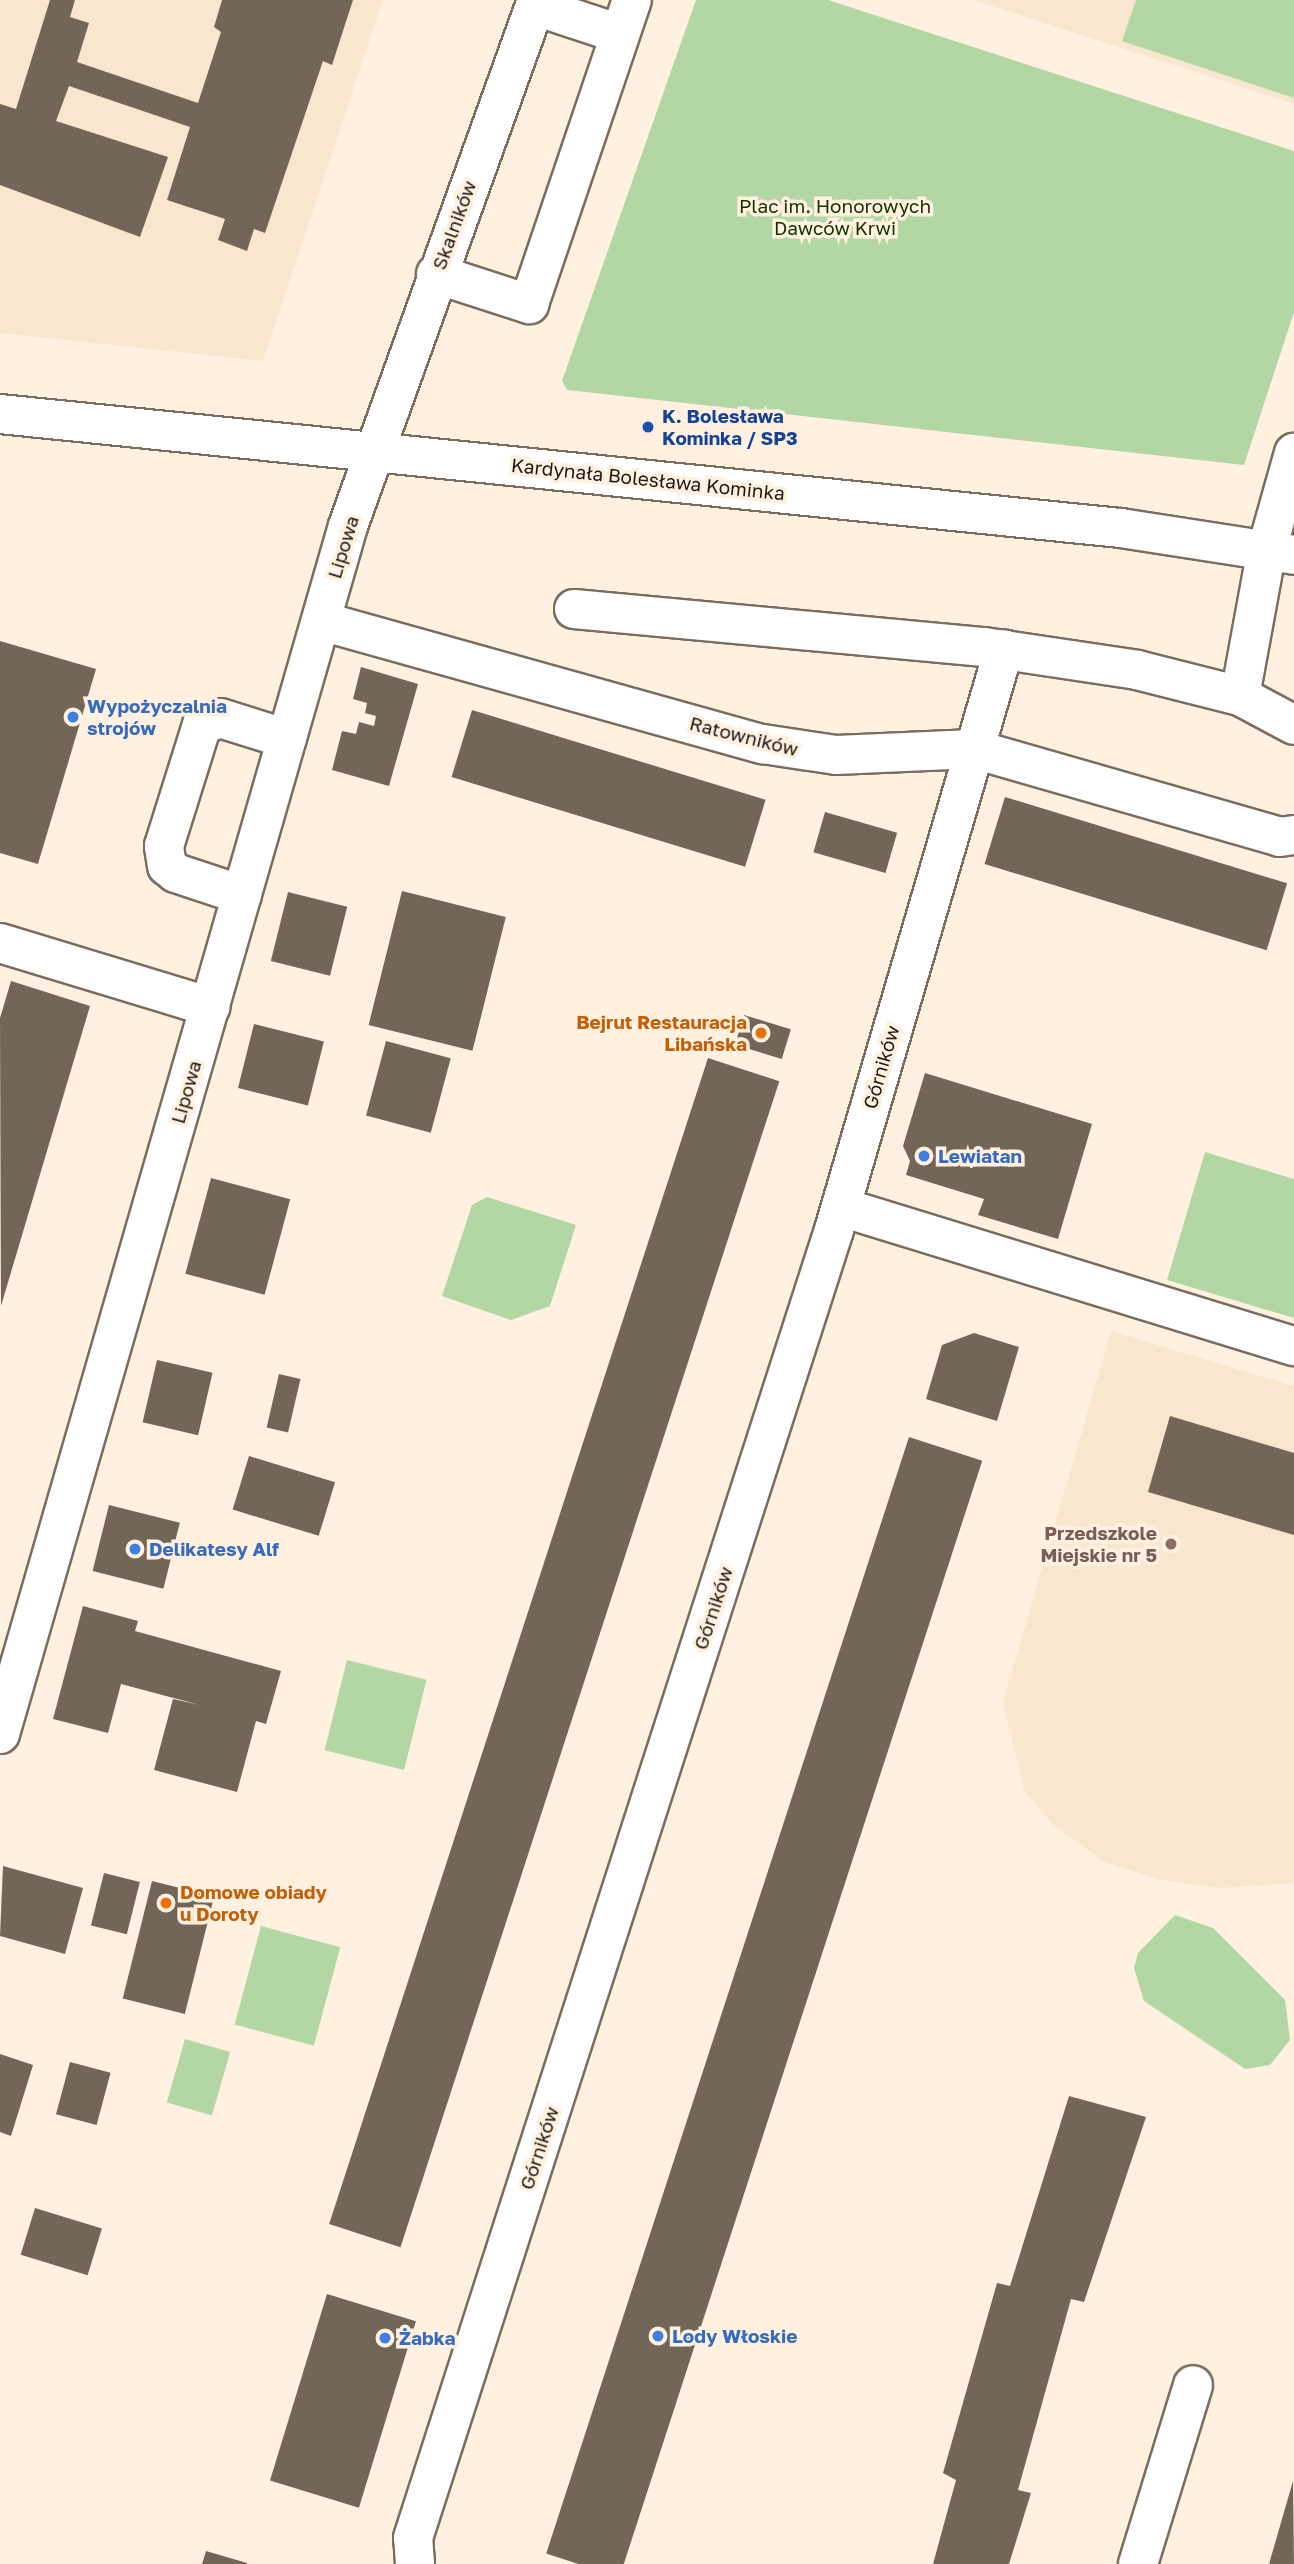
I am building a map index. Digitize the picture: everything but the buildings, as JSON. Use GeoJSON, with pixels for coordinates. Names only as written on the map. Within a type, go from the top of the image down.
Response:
{"type":"FeatureCollection","features":[{"type":"Feature","properties":{"kind":"street"},"geometry":{"type":"LineString","coordinates":[[436,274],[529,304],[626,17],[536,3]]}},
{"type":"Feature","properties":{"kind":"street","name":"Skalników"},"geometry":{"type":"LineString","coordinates":[[374,451],[536,3]]}},
{"type":"Feature","properties":{"kind":"street","name":"Kardynała Bolesława Kominka"},"geometry":{"type":"LineString","coordinates":[[0,414],[374,451],[1280,552]]}},
{"type":"Feature","properties":{"kind":"street","name":"Lipowa"},"geometry":{"type":"LineString","coordinates":[[0,1734],[321,621],[374,451]]}},
{"type":"Feature","properties":{"kind":"street"},"geometry":{"type":"LineString","coordinates":[[1240,696],[1280,552],[1294,453]]}},
{"type":"Feature","properties":{"kind":"street"},"geometry":{"type":"LineString","coordinates":[[573,609],[1004,649],[1137,670],[1240,696],[1294,725]]}},
{"type":"Feature","properties":{"kind":"street","name":"Ratowników"},"geometry":{"type":"LineString","coordinates":[[321,621],[792,750],[974,749],[1280,837],[1294,835]]}},
{"type":"Feature","properties":{"kind":"street","name":"Górników"},"geometry":{"type":"LineString","coordinates":[[415,2564],[413,2538],[841,1207],[1004,649]]}},
{"type":"Feature","properties":{"kind":"street"},"geometry":{"type":"LineString","coordinates":[[242,895],[176,873],[167,866],[164,846],[202,725],[220,718],[287,738]]}},
{"type":"Feature","properties":{"kind":"street"},"geometry":{"type":"LineString","coordinates":[[0,943],[211,1007]]}},
{"type":"Feature","properties":{"kind":"street"},"geometry":{"type":"LineString","coordinates":[[841,1207],[1294,1346]]}},
{"type":"Feature","properties":{"kind":"street"},"geometry":{"type":"LineString","coordinates":[[1138,2564],[1193,2385]]}},
{"type":"Feature","properties":{"kind":"shaded area"},"geometry":{"type":"Polygon","coordinates":[[[0,0],[383,0],[263,361],[0,333],[0,0]]]}},
{"type":"Feature","properties":{"kind":"shaded area"},"geometry":{"type":"Polygon","coordinates":[[[973,0],[1294,0],[1294,104],[973,0]]]}},
{"type":"Feature","properties":{"kind":"shaded area","name":"Przedszkole Miejskie nr 5"},"geometry":{"type":"Polygon","coordinates":[[[1111,1331],[1294,1386],[1294,1883],[1219,1888],[1161,1880],[1104,1862],[1052,1824],[1024,1790],[1003,1702],[1111,1331]]]}},
{"type":"Feature","properties":{"kind":"green space","name":"Plac im. Honorowych Dawców Krwi"},"geometry":{"type":"Polygon","coordinates":[[[696,0],[828,0],[1294,151],[1294,312],[1244,465],[567,390],[562,381],[696,0]]]}},
{"type":"Feature","properties":{"kind":"green space"},"geometry":{"type":"Polygon","coordinates":[[[1136,0],[1294,0],[1294,98],[1122,41],[1136,0]]]}},
{"type":"Feature","properties":{"kind":"green space"},"geometry":{"type":"Polygon","coordinates":[[[1205,1152],[1294,1179],[1294,1318],[1167,1280],[1205,1152]]]}},
{"type":"Feature","properties":{"kind":"green space"},"geometry":{"type":"Polygon","coordinates":[[[487,1197],[576,1225],[550,1306],[511,1320],[442,1296],[472,1205],[487,1197]]]}},
{"type":"Feature","properties":{"kind":"green space"},"geometry":{"type":"Polygon","coordinates":[[[347,1660],[427,1680],[404,1770],[325,1750],[347,1660]]]}},
{"type":"Feature","properties":{"kind":"green space"},"geometry":{"type":"Polygon","coordinates":[[[1175,1915],[1213,1928],[1285,2000],[1290,2040],[1270,2065],[1245,2069],[1144,2001],[1134,1968],[1138,1953],[1175,1915]]]}},
{"type":"Feature","properties":{"kind":"green space"},"geometry":{"type":"Polygon","coordinates":[[[261,1926],[340,1947],[314,2046],[235,2025],[261,1926]]]}},
{"type":"Feature","properties":{"kind":"green space"},"geometry":{"type":"Polygon","coordinates":[[[185,2039],[230,2052],[212,2115],[167,2102],[185,2039]]]}},
{"type":"Feature","properties":{"kind":"place","name":"K. Bolesława Kominka / SP3"},"geometry":{"type":"Point","coordinates":[648,427]}},
{"type":"Feature","properties":{"kind":"place","name":"Wypożyczalnia strojów"},"geometry":{"type":"Point","coordinates":[73,717]}},
{"type":"Feature","properties":{"kind":"place","name":"Bejrut Restauracja Libańska"},"geometry":{"type":"Point","coordinates":[761,1033]}},
{"type":"Feature","properties":{"kind":"place","name":"Lewiatan"},"geometry":{"type":"Point","coordinates":[924,1156]}},
{"type":"Feature","properties":{"kind":"place","name":"Przedszkole Miejskie nr 5"},"geometry":{"type":"Point","coordinates":[1171,1544]}},
{"type":"Feature","properties":{"kind":"place","name":"Delikatesy Alf"},"geometry":{"type":"Point","coordinates":[135,1549]}},
{"type":"Feature","properties":{"kind":"place","name":"Domowe obiady u Doroty"},"geometry":{"type":"Point","coordinates":[166,1903]}},
{"type":"Feature","properties":{"kind":"place","name":"Lody Włoskie"},"geometry":{"type":"Point","coordinates":[658,2336]}},
{"type":"Feature","properties":{"kind":"place","name":"Żabka"},"geometry":{"type":"Point","coordinates":[385,2338]}}]}
